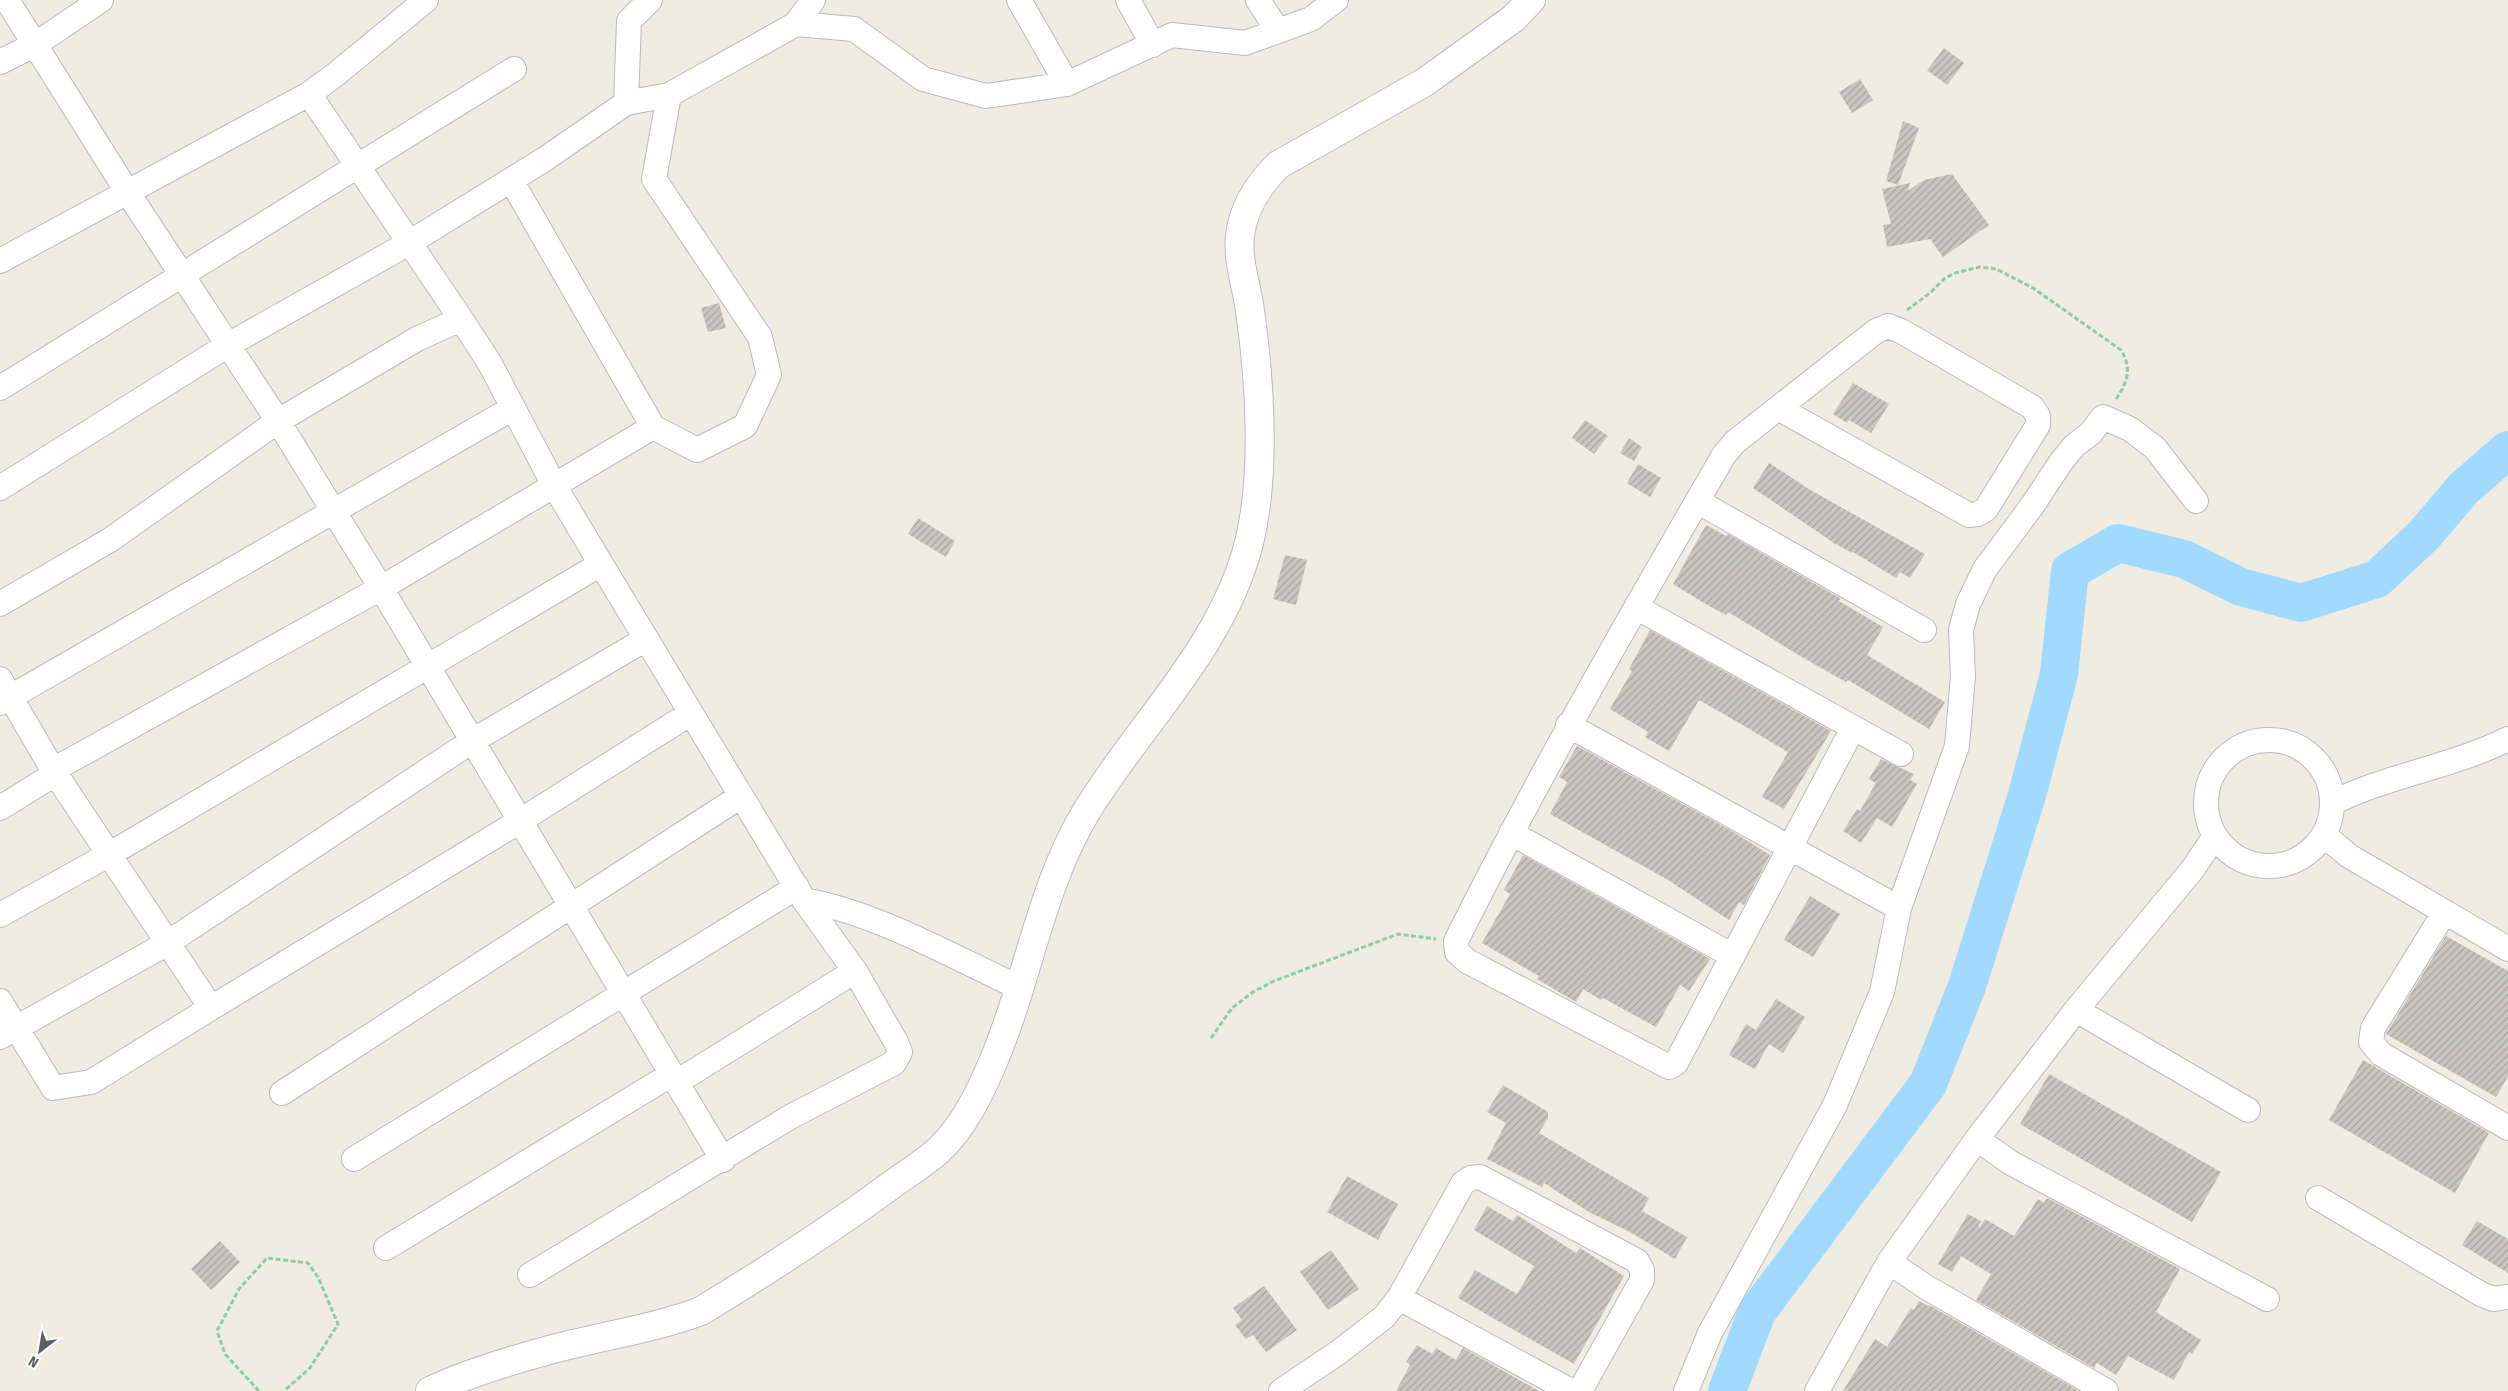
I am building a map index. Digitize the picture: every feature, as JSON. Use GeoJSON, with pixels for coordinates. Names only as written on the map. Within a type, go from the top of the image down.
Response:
{"type":"FeatureCollection","features":[{"type":"Feature","properties":{"kind":"main road"},"geometry":{"type":"LineString","coordinates":[[430,1391],[451,1381],[551,1349],[676,1320],[701,1311],[865,1205],[940,1150],[972,1109],[994,1062],[1020,988],[1052,884],[1066,851],[1086,812],[1127,752],[1187,673],[1222,614],[1249,542],[1259,461],[1260,414],[1250,309],[1242,272],[1240,237],[1248,206],[1262,182],[1278,165],[1425,82],[1514,18],[1531,0]]}},
{"type":"Feature","properties":{"kind":"street"},"geometry":{"type":"LineString","coordinates":[[7,0],[128,192],[278,421],[334,511],[722,1160]]}},
{"type":"Feature","properties":{"kind":"street"},"geometry":{"type":"LineString","coordinates":[[0,62],[36,44],[101,0]]}},
{"type":"Feature","properties":{"kind":"street"},"geometry":{"type":"LineString","coordinates":[[0,261],[309,94],[426,0]]}},
{"type":"Feature","properties":{"kind":"street"},"geometry":{"type":"LineString","coordinates":[[626,103],[629,21],[650,0]]}},
{"type":"Feature","properties":{"kind":"street"},"geometry":{"type":"LineString","coordinates":[[0,488],[228,344],[409,243],[511,180],[626,103],[669,94],[796,24],[813,0]]}},
{"type":"Feature","properties":{"kind":"street"},"geometry":{"type":"LineString","coordinates":[[1020,0],[1067,84]]}},
{"type":"Feature","properties":{"kind":"street"},"geometry":{"type":"LineString","coordinates":[[1128,0],[1153,45]]}},
{"type":"Feature","properties":{"kind":"street"},"geometry":{"type":"LineString","coordinates":[[1258,0],[1278,31]]}},
{"type":"Feature","properties":{"kind":"street"},"geometry":{"type":"LineString","coordinates":[[796,24],[854,29],[923,79],[986,96],[1067,84],[1172,35],[1245,43],[1310,19],[1336,0]]}},
{"type":"Feature","properties":{"kind":"street"},"geometry":{"type":"LineString","coordinates":[[0,388],[514,69]]}},
{"type":"Feature","properties":{"kind":"street"},"geometry":{"type":"LineString","coordinates":[[309,94],[489,362],[555,487],[800,894],[855,971],[900,1052],[894,1062],[790,1117],[530,1275]]}},
{"type":"Feature","properties":{"kind":"street"},"geometry":{"type":"LineString","coordinates":[[511,180],[654,427],[697,450],[745,426],[769,375],[760,337],[654,179],[669,94]]}},
{"type":"Feature","properties":{"kind":"street"},"geometry":{"type":"LineString","coordinates":[[0,604],[110,540],[278,421],[417,339],[461,319]]}},
{"type":"Feature","properties":{"kind":"street"},"geometry":{"type":"LineString","coordinates":[[1778,408],[1969,515],[1978,514],[1986,509],[2038,425],[2038,416],[2032,407],[1901,330],[1888,326],[1876,331],[1778,408],[1735,442],[1724,455],[1568,725],[1510,833],[1456,941],[1457,952],[1467,961],[1669,1067],[1676,1063],[1682,1054],[1852,728]]}},
{"type":"Feature","properties":{"kind":"street"},"geometry":{"type":"LineString","coordinates":[[211,1008],[166,944],[110,854],[3,693],[334,511],[513,408]]}},
{"type":"Feature","properties":{"kind":"street"},"geometry":{"type":"LineString","coordinates":[[1686,1391],[1710,1333],[1836,1105],[1882,992],[1899,908],[1957,746],[1963,676],[1961,630],[1968,604],[1985,569],[2074,446],[2091,433],[2103,417],[2130,429],[2155,448],[2196,501]]}},
{"type":"Feature","properties":{"kind":"street"},"geometry":{"type":"LineString","coordinates":[[0,808],[54,772],[381,588],[654,427]]}},
{"type":"Feature","properties":{"kind":"street"},"geometry":{"type":"LineString","coordinates":[[1697,502],[1924,630]]}},
{"type":"Feature","properties":{"kind":"street"},"geometry":{"type":"LineString","coordinates":[[0,915],[110,854],[426,665],[601,564]]}},
{"type":"Feature","properties":{"kind":"street"},"geometry":{"type":"LineString","coordinates":[[1636,607],[1901,754]]}},
{"type":"Feature","properties":{"kind":"street"},"geometry":{"type":"LineString","coordinates":[[8,1033],[166,944],[472,741],[646,639]]}},
{"type":"Feature","properties":{"kind":"street"},"geometry":{"type":"LineString","coordinates":[[0,1001],[8,1033],[53,1088],[91,1082],[520,821],[691,713]]}},
{"type":"Feature","properties":{"kind":"street"},"geometry":{"type":"LineString","coordinates":[[1568,725],[1899,908]]}},
{"type":"Feature","properties":{"kind":"street"},"geometry":{"type":"LineString","coordinates":[[2330,792],[2361,789],[2469,755],[2508,739]]}},
{"type":"Feature","properties":{"kind":"street"},"geometry":{"type":"LineString","coordinates":[[2268,740],[2300,748],[2317,762],[2330,792],[2331,814],[2320,840],[2296,860],[2271,866],[2249,863],[2222,844],[2210,826],[2205,804],[2208,782],[2213,772],[2227,755],[2246,744],[2268,740]]}},
{"type":"Feature","properties":{"kind":"street"},"geometry":{"type":"LineString","coordinates":[[282,1093],[741,796]]}},
{"type":"Feature","properties":{"kind":"street"},"geometry":{"type":"LineString","coordinates":[[1510,833],[1733,956]]}},
{"type":"Feature","properties":{"kind":"street"},"geometry":{"type":"LineString","coordinates":[[2320,840],[2508,949]]}},
{"type":"Feature","properties":{"kind":"street"},"geometry":{"type":"LineString","coordinates":[[1817,1391],[1889,1262],[1977,1139],[2076,1010],[2192,870],[2222,844]]}},
{"type":"Feature","properties":{"kind":"street"},"geometry":{"type":"LineString","coordinates":[[354,1159],[623,993],[800,894],[833,905],[896,931],[1020,988]]}},
{"type":"Feature","properties":{"kind":"street"},"geometry":{"type":"LineString","coordinates":[[2444,913],[2373,1028],[2371,1042],[2381,1054],[2508,1128]]}},
{"type":"Feature","properties":{"kind":"street"},"geometry":{"type":"LineString","coordinates":[[386,1248],[855,971]]}},
{"type":"Feature","properties":{"kind":"street"},"geometry":{"type":"LineString","coordinates":[[2076,1010],[2248,1110]]}},
{"type":"Feature","properties":{"kind":"street"},"geometry":{"type":"LineString","coordinates":[[1977,1139],[2011,1162],[2267,1299]]}},
{"type":"Feature","properties":{"kind":"street"},"geometry":{"type":"LineString","coordinates":[[1281,1391],[1339,1352],[1384,1317],[1399,1298],[1463,1183],[1471,1178],[1480,1177],[1637,1261],[1642,1270],[1642,1280],[1580,1391]]}},
{"type":"Feature","properties":{"kind":"street"},"geometry":{"type":"LineString","coordinates":[[2318,1198],[2481,1294],[2493,1299],[2508,1297]]}},
{"type":"Feature","properties":{"kind":"street"},"geometry":{"type":"LineString","coordinates":[[1889,1262],[1926,1287],[2106,1391]]}},
{"type":"Feature","properties":{"kind":"street"},"geometry":{"type":"LineString","coordinates":[[1399,1298],[1571,1391]]}},
{"type":"Feature","properties":{"kind":"path"},"geometry":{"type":"LineString","coordinates":[[1888,326],[1930,293],[1945,278],[1955,273],[1980,267],[2005,272],[2033,288],[2120,350],[2128,361],[2128,374],[2124,388],[2103,417]]}},
{"type":"Feature","properties":{"kind":"path"},"geometry":{"type":"LineString","coordinates":[[1211,1038],[1232,1008],[1253,992],[1298,972],[1398,934],[1456,941]]}},
{"type":"Feature","properties":{"kind":"path"},"geometry":{"type":"LineString","coordinates":[[259,1391],[225,1354],[217,1331],[239,1289],[267,1258],[308,1263],[318,1277],[338,1324],[310,1368],[284,1391]]}},
{"type":"Feature","properties":{"kind":"building"},"geometry":{"type":"Polygon","coordinates":[[[1944,48],[1964,63],[1947,85],[1927,70],[1944,48]]]}},
{"type":"Feature","properties":{"kind":"building"},"geometry":{"type":"Polygon","coordinates":[[[1860,79],[1873,100],[1852,113],[1839,92],[1860,79]]]}},
{"type":"Feature","properties":{"kind":"building"},"geometry":{"type":"Polygon","coordinates":[[[1903,121],[1919,128],[1898,185],[1886,181],[1903,121]]]}},
{"type":"Feature","properties":{"kind":"building"},"geometry":{"type":"Polygon","coordinates":[[[1952,174],[1989,225],[1943,257],[1930,239],[1887,247],[1883,225],[1891,224],[1882,189],[1910,183],[1908,191],[1924,180],[1952,174]]]}},
{"type":"Feature","properties":{"kind":"building"},"geometry":{"type":"Polygon","coordinates":[[[719,303],[726,328],[708,332],[701,308],[719,303]]]}},
{"type":"Feature","properties":{"kind":"building"},"geometry":{"type":"Polygon","coordinates":[[[1853,383],[1889,404],[1871,433],[1849,420],[1847,423],[1833,414],[1853,383]]]}},
{"type":"Feature","properties":{"kind":"building"},"geometry":{"type":"Polygon","coordinates":[[[1585,420],[1608,436],[1594,454],[1572,438],[1585,420]]]}},
{"type":"Feature","properties":{"kind":"building"},"geometry":{"type":"Polygon","coordinates":[[[1629,438],[1642,447],[1634,461],[1620,453],[1629,438]]]}},
{"type":"Feature","properties":{"kind":"building"},"geometry":{"type":"Polygon","coordinates":[[[1769,463],[1812,491],[1925,554],[1910,578],[1900,572],[1896,578],[1853,552],[1834,543],[1753,488],[1769,463]]]}},
{"type":"Feature","properties":{"kind":"building"},"geometry":{"type":"Polygon","coordinates":[[[1638,464],[1661,478],[1650,497],[1627,483],[1638,464]]]}},
{"type":"Feature","properties":{"kind":"building"},"geometry":{"type":"Polygon","coordinates":[[[918,518],[955,541],[946,557],[908,534],[918,518]]]}},
{"type":"Feature","properties":{"kind":"building"},"geometry":{"type":"Polygon","coordinates":[[[1706,525],[1726,536],[1728,534],[1840,598],[1839,601],[1883,627],[1867,655],[1945,702],[1929,729],[1848,680],[1846,682],[1807,660],[1728,612],[1726,615],[1673,584],[1706,525]]]}},
{"type":"Feature","properties":{"kind":"building"},"geometry":{"type":"Polygon","coordinates":[[[1285,555],[1307,560],[1296,605],[1273,599],[1285,555]]]}},
{"type":"Feature","properties":{"kind":"building"},"geometry":{"type":"Polygon","coordinates":[[[1650,630],[1831,731],[1784,809],[1762,797],[1788,752],[1734,720],[1699,700],[1669,751],[1645,737],[1648,732],[1610,709],[1632,671],[1629,669],[1650,630]]]}},
{"type":"Feature","properties":{"kind":"building"},"geometry":{"type":"Polygon","coordinates":[[[1577,746],[1730,830],[1770,855],[1744,905],[1739,902],[1729,920],[1668,880],[1550,814],[1567,782],[1559,777],[1577,746]]]}},
{"type":"Feature","properties":{"kind":"building"},"geometry":{"type":"Polygon","coordinates":[[[1881,759],[1914,774],[1910,780],[1917,784],[1892,827],[1877,818],[1861,843],[1843,831],[1857,809],[1860,811],[1876,783],[1869,779],[1881,759]]]}},
{"type":"Feature","properties":{"kind":"building"},"geometry":{"type":"Polygon","coordinates":[[[1523,855],[1710,959],[1689,991],[1680,985],[1656,1027],[1583,989],[1576,1002],[1537,979],[1539,976],[1482,943],[1510,894],[1504,890],[1523,855]]]}},
{"type":"Feature","properties":{"kind":"building"},"geometry":{"type":"Polygon","coordinates":[[[1810,896],[1840,914],[1813,957],[1784,940],[1810,896]]]}},
{"type":"Feature","properties":{"kind":"building"},"geometry":{"type":"Polygon","coordinates":[[[2446,936],[2508,971],[2508,1076],[2496,1097],[2386,1034],[2446,936]]]}},
{"type":"Feature","properties":{"kind":"building"},"geometry":{"type":"Polygon","coordinates":[[[1776,999],[1805,1017],[1783,1053],[1769,1044],[1755,1069],[1729,1055],[1746,1024],[1756,1030],[1776,999]]]}},
{"type":"Feature","properties":{"kind":"building"},"geometry":{"type":"Polygon","coordinates":[[[2363,1060],[2489,1133],[2455,1193],[2329,1120],[2363,1060]]]}},
{"type":"Feature","properties":{"kind":"building"},"geometry":{"type":"Polygon","coordinates":[[[2049,1074],[2221,1172],[2192,1222],[2020,1124],[2049,1074]]]}},
{"type":"Feature","properties":{"kind":"building"},"geometry":{"type":"Polygon","coordinates":[[[1503,1085],[1548,1112],[1548,1118],[1539,1133],[1649,1198],[1642,1211],[1687,1237],[1675,1259],[1630,1232],[1589,1212],[1544,1183],[1542,1187],[1487,1159],[1506,1123],[1487,1112],[1503,1085]]]}},
{"type":"Feature","properties":{"kind":"building"},"geometry":{"type":"Polygon","coordinates":[[[1347,1176],[1398,1204],[1378,1240],[1327,1212],[1347,1176]]]}},
{"type":"Feature","properties":{"kind":"building"},"geometry":{"type":"Polygon","coordinates":[[[2047,1198],[2180,1269],[2156,1312],[2201,1340],[2192,1354],[2189,1352],[2174,1380],[2128,1356],[2116,1375],[2097,1363],[2094,1368],[1976,1300],[1991,1274],[1961,1256],[1952,1272],[1938,1264],[1968,1214],[1981,1221],[1978,1226],[1980,1227],[1985,1219],[2014,1236],[2038,1199],[2044,1203],[2047,1198]]]}},
{"type":"Feature","properties":{"kind":"building"},"geometry":{"type":"Polygon","coordinates":[[[1487,1206],[1513,1221],[1517,1215],[1576,1253],[1580,1248],[1624,1276],[1574,1364],[1458,1298],[1475,1270],[1517,1294],[1534,1266],[1474,1230],[1487,1206]]]}},
{"type":"Feature","properties":{"kind":"building"},"geometry":{"type":"Polygon","coordinates":[[[2477,1221],[2508,1239],[2508,1273],[2462,1245],[2477,1221]]]}},
{"type":"Feature","properties":{"kind":"building"},"geometry":{"type":"Polygon","coordinates":[[[220,1241],[240,1262],[211,1290],[191,1269],[220,1241]]]}},
{"type":"Feature","properties":{"kind":"building"},"geometry":{"type":"Polygon","coordinates":[[[1331,1250],[1359,1289],[1328,1310],[1300,1272],[1331,1250]]]}},
{"type":"Feature","properties":{"kind":"building"},"geometry":{"type":"Polygon","coordinates":[[[1264,1286],[1297,1330],[1266,1352],[1253,1335],[1246,1339],[1235,1325],[1242,1320],[1233,1308],[1264,1286]]]}},
{"type":"Feature","properties":{"kind":"building"},"geometry":{"type":"Polygon","coordinates":[[[1919,1301],[2079,1391],[1843,1391],[1875,1339],[1887,1347],[1911,1308],[1914,1310],[1919,1301]]]}},
{"type":"Feature","properties":{"kind":"building"},"geometry":{"type":"Polygon","coordinates":[[[1417,1345],[1432,1354],[1436,1348],[1456,1360],[1463,1348],[1539,1391],[1396,1391],[1410,1365],[1406,1362],[1417,1345]]]}},
{"type":"Feature","properties":{"kind":"waterway"},"geometry":{"type":"LineString","coordinates":[[1727,1391],[1757,1312],[1928,1084],[1967,986],[2027,795],[2059,674],[2070,571],[2118,543],[2184,559],[2241,587],[2301,603],[2377,579],[2424,535],[2464,488],[2508,450]]}}]}
